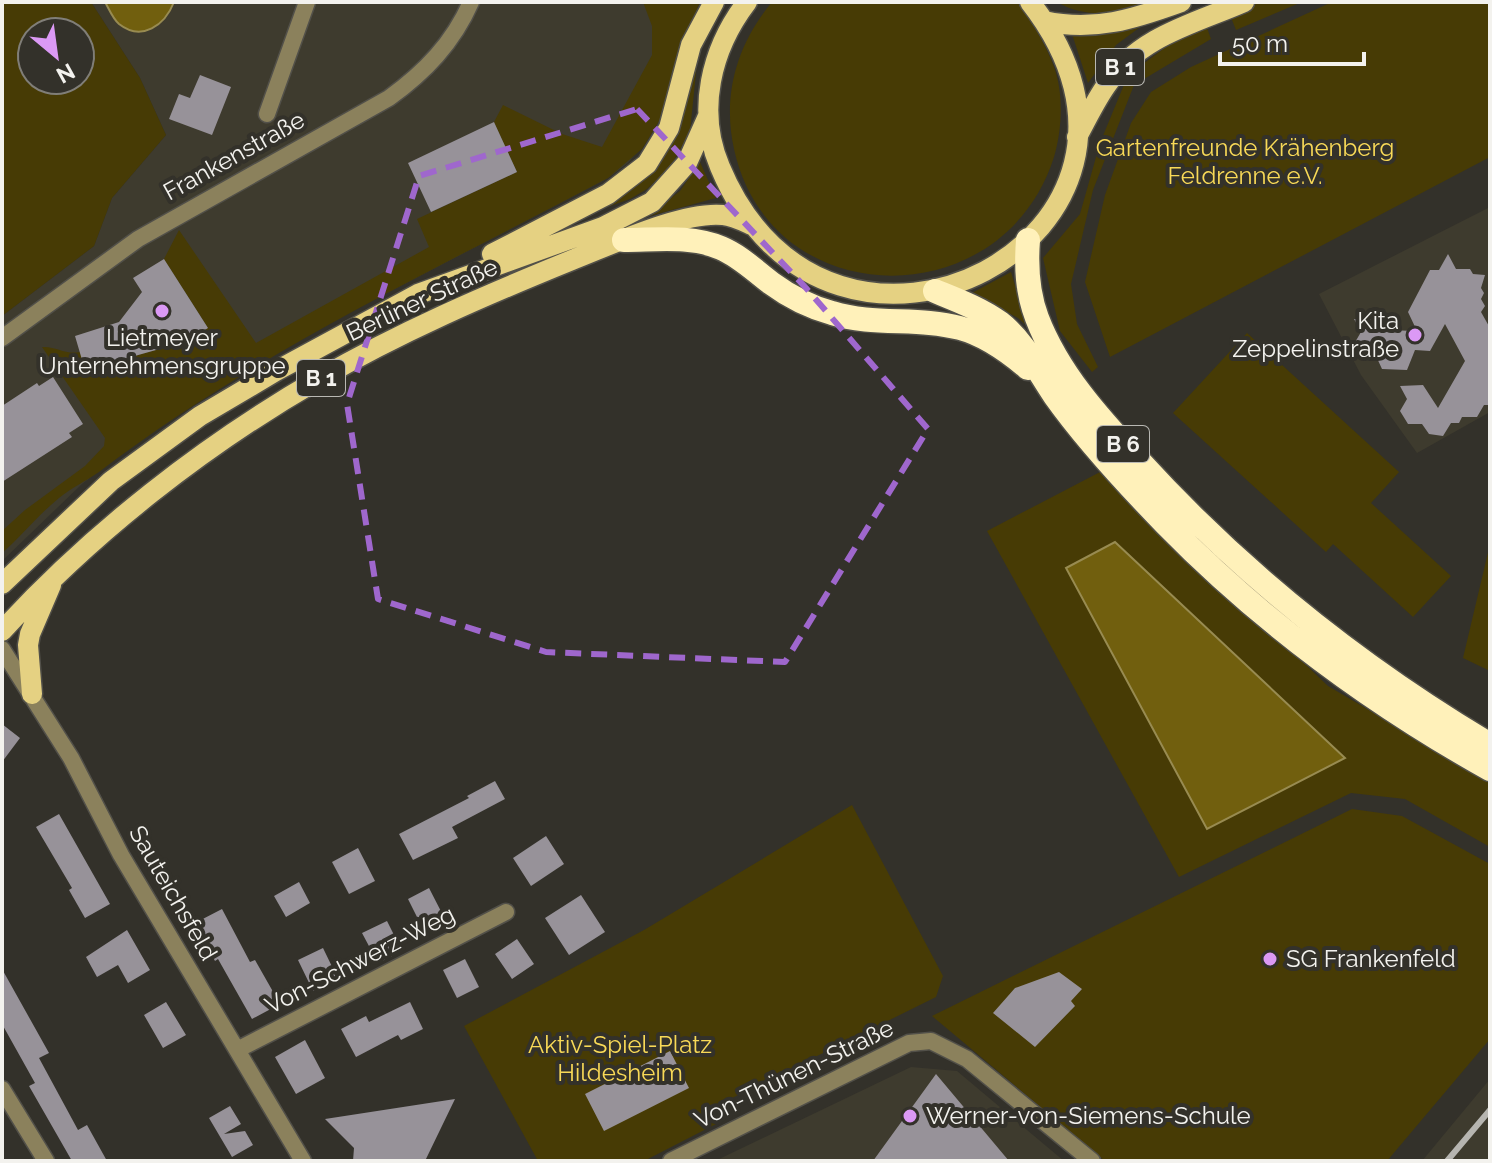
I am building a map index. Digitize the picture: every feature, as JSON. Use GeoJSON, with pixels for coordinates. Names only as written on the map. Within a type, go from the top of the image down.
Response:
{"type":"FeatureCollection","features":[{"type":"Feature","properties":{"kind":"highway"},"geometry":{"type":"LineString","coordinates":[[624,240],[686,239],[705,242],[735,255],[791,297],[830,313],[868,321],[939,324],[975,333],[1010,354],[1055,396]]}},
{"type":"Feature","properties":{"kind":"highway","name":"B 6"},"geometry":{"type":"LineString","coordinates":[[1028,240],[1026,261],[1031,300],[1037,319],[1059,361],[1094,411],[1174,500],[1249,571],[1344,649],[1490,745]]}},
{"type":"Feature","properties":{"kind":"highway","name":"B 6"},"geometry":{"type":"LineString","coordinates":[[935,291],[984,313],[1002,325],[1032,359],[1077,424],[1167,525],[1262,612],[1380,702],[1490,769]]}},
{"type":"Feature","properties":{"kind":"main road"},"geometry":{"type":"LineString","coordinates":[[418,294],[608,194],[647,164],[669,128],[691,45],[714,2]]}},
{"type":"Feature","properties":{"kind":"main road"},"geometry":{"type":"LineString","coordinates":[[747,2],[735,18],[717,56],[708,116],[717,161],[736,202],[752,225],[779,253],[821,277],[843,285],[889,294],[935,291],[988,271],[1011,257],[1059,202],[1069,178],[1077,137],[1076,109],[1070,75],[1058,44],[1030,2]]}},
{"type":"Feature","properties":{"kind":"main road","name":"B 1"},"geometry":{"type":"LineString","coordinates":[[1044,21],[1069,26],[1116,22],[1180,2]]}},
{"type":"Feature","properties":{"kind":"main road","name":"B 1"},"geometry":{"type":"LineString","coordinates":[[1077,137],[1108,82],[1124,62],[1142,47],[1235,6]]}},
{"type":"Feature","properties":{"kind":"main road","name":"Berliner Straße"},"geometry":{"type":"LineString","coordinates":[[2,584],[85,504],[163,441],[276,371],[418,294],[603,227],[652,202],[687,163],[708,116]]}},
{"type":"Feature","properties":{"kind":"main road","name":"Berliner Straße"},"geometry":{"type":"LineString","coordinates":[[2,631],[118,521],[218,442],[321,378],[478,300],[624,240],[670,224],[708,216],[723,215],[752,225]]}},
{"type":"Feature","properties":{"kind":"main road"},"geometry":{"type":"LineString","coordinates":[[2,568],[24,562]]}},
{"type":"Feature","properties":{"kind":"main road"},"geometry":{"type":"LineString","coordinates":[[32,694],[30,634],[55,578]]}},
{"type":"Feature","properties":{"kind":"street","name":"Frankenstraße"},"geometry":{"type":"LineString","coordinates":[[267,114],[307,2]]}},
{"type":"Feature","properties":{"kind":"street","name":"Frankenstraße"},"geometry":{"type":"LineString","coordinates":[[2,338],[138,239],[389,98],[424,71],[461,23],[471,2]]}},
{"type":"Feature","properties":{"kind":"street","name":"Sauteichsfeld"},"geometry":{"type":"LineString","coordinates":[[2,649],[8,668],[32,694],[71,758],[121,855],[303,1161]]}},
{"type":"Feature","properties":{"kind":"street","name":"Von-Schwerz-Weg"},"geometry":{"type":"LineString","coordinates":[[237,1050],[506,912]]}},
{"type":"Feature","properties":{"kind":"street","name":"Von-Thünen-Straße"},"geometry":{"type":"LineString","coordinates":[[671,1161],[909,1043],[931,1041],[967,1059],[1092,1161]]}},
{"type":"Feature","properties":{"kind":"street"},"geometry":{"type":"LineString","coordinates":[[2,1089],[46,1161]]}},
{"type":"Feature","properties":{"kind":"highlighted area"},"geometry":{"type":"Polygon","coordinates":[[[637,109],[806,288],[928,429],[785,662],[546,652],[378,599],[347,404],[419,176],[637,109]]]}},
{"type":"Feature","properties":{"kind":"shaded area"},"geometry":{"type":"Polygon","coordinates":[[[91,2],[700,2],[676,57],[667,100],[652,134],[628,163],[608,178],[339,318],[234,378],[146,436],[83,483],[2,561],[2,316],[94,246],[112,198],[166,135],[140,78],[91,2]]]}},
{"type":"Feature","properties":{"kind":"shaded area"},"geometry":{"type":"Polygon","coordinates":[[[105,2],[174,2],[159,24],[136,31],[119,24],[105,2]]]}},
{"type":"Feature","properties":{"kind":"shaded area","name":"Kita Zeppelinstraße"},"geometry":{"type":"Polygon","coordinates":[[[1490,207],[1490,412],[1417,453],[1361,375],[1319,294],[1490,207]]]}},
{"type":"Feature","properties":{"kind":"shaded area"},"geometry":{"type":"Polygon","coordinates":[[[1115,542],[1345,758],[1207,829],[1066,568],[1115,542]]]}},
{"type":"Feature","properties":{"kind":"shaded area","name":"Werner-von-Siemens-Schule"},"geometry":{"type":"Polygon","coordinates":[[[911,1067],[957,1071],[1064,1161],[715,1161],[911,1067]]]}},
{"type":"Feature","properties":{"kind":"shaded area"},"geometry":{"type":"Polygon","coordinates":[[[1490,1079],[1490,1161],[1422,1161],[1490,1079]]]}},
{"type":"Feature","properties":{"kind":"green space"},"geometry":{"type":"Polygon","coordinates":[[[2,2],[91,2],[140,78],[166,135],[112,198],[94,246],[2,316],[2,2]]]}},
{"type":"Feature","properties":{"kind":"green space"},"geometry":{"type":"Polygon","coordinates":[[[643,2],[700,2],[676,57],[661,118],[642,149],[608,178],[348,314],[220,388],[64,494],[2,553],[2,531],[85,466],[104,446],[105,438],[42,347],[80,352],[86,370],[156,350],[208,328],[164,259],[179,230],[256,343],[429,247],[417,219],[517,172],[494,122],[503,105],[562,134],[602,147],[652,55],[652,26],[643,2]]]}},
{"type":"Feature","properties":{"kind":"green space"},"geometry":{"type":"Polygon","coordinates":[[[717,2],[726,2],[698,54],[690,131],[671,166],[647,189],[630,199],[591,213],[654,162],[695,49],[717,2]]]}},
{"type":"Feature","properties":{"kind":"green space"},"geometry":{"type":"Polygon","coordinates":[[[772,2],[1018,2],[1051,60],[1061,100],[1054,157],[1027,210],[988,247],[940,269],[888,276],[838,267],[792,243],[756,204],[734,149],[731,129],[735,71],[750,35],[772,2]]]}},
{"type":"Feature","properties":{"kind":"green space"},"geometry":{"type":"Polygon","coordinates":[[[1057,2],[1165,2],[1124,11],[1096,13],[1083,12],[1057,2]]]}},
{"type":"Feature","properties":{"kind":"green space"},"geometry":{"type":"Polygon","coordinates":[[[1261,2],[1302,2],[1236,30],[1230,15],[1261,2]]]}},
{"type":"Feature","properties":{"kind":"green space","name":"Gartenfreunde Krähenberg Feldrenne e.V."},"geometry":{"type":"Polygon","coordinates":[[[1332,2],[1490,2],[1490,157],[1110,357],[1085,282],[1105,195],[1131,123],[1151,92],[1191,67],[1332,2]]]}},
{"type":"Feature","properties":{"kind":"green space"},"geometry":{"type":"Polygon","coordinates":[[[1151,19],[1116,45],[1088,83],[1072,34],[1151,19]]]}},
{"type":"Feature","properties":{"kind":"green space"},"geometry":{"type":"Polygon","coordinates":[[[1206,25],[1211,39],[1134,85],[1093,190],[1071,284],[1077,324],[1098,367],[1092,372],[1060,331],[1043,258],[1080,214],[1100,143],[1128,75],[1185,33],[1206,25]]]}},
{"type":"Feature","properties":{"kind":"green space"},"geometry":{"type":"Polygon","coordinates":[[[700,162],[716,198],[646,217],[680,191],[700,162]]]}},
{"type":"Feature","properties":{"kind":"green space"},"geometry":{"type":"Polygon","coordinates":[[[1011,272],[1027,326],[972,293],[1011,272]]]}},
{"type":"Feature","properties":{"kind":"green space"},"geometry":{"type":"Polygon","coordinates":[[[1247,333],[1399,472],[1371,503],[1451,576],[1413,617],[1333,544],[1326,552],[1173,413],[1247,333]]]}},
{"type":"Feature","properties":{"kind":"green space"},"geometry":{"type":"Polygon","coordinates":[[[1102,471],[1328,686],[1490,781],[1490,847],[1405,799],[1351,793],[1179,877],[987,531],[1102,471]]]}},
{"type":"Feature","properties":{"kind":"green space"},"geometry":{"type":"Polygon","coordinates":[[[1490,544],[1490,671],[1463,658],[1490,544]]]}},
{"type":"Feature","properties":{"kind":"green space","name":"Aktiv-Spiel-Platz Hildesheim"},"geometry":{"type":"Polygon","coordinates":[[[852,805],[943,976],[936,997],[708,1110],[716,1124],[644,1161],[538,1161],[464,1026],[644,930],[852,805]]]}},
{"type":"Feature","properties":{"kind":"green space","name":"SG Frankenfeld"},"geometry":{"type":"Polygon","coordinates":[[[1352,809],[1402,816],[1490,864],[1490,1039],[1387,1161],[1105,1161],[932,1016],[1352,809]]]}},
{"type":"Feature","properties":{"kind":"building"},"geometry":{"type":"Polygon","coordinates":[[[200,75],[231,87],[212,135],[169,119],[179,94],[190,98],[200,75]]]}},
{"type":"Feature","properties":{"kind":"building"},"geometry":{"type":"Polygon","coordinates":[[[494,122],[517,172],[431,212],[408,163],[494,122]]]}},
{"type":"Feature","properties":{"kind":"building"},"geometry":{"type":"Polygon","coordinates":[[[1448,254],[1456,269],[1470,269],[1473,274],[1485,275],[1481,299],[1485,306],[1481,312],[1490,328],[1490,405],[1484,405],[1477,417],[1462,417],[1459,423],[1451,423],[1443,436],[1429,434],[1422,424],[1408,424],[1400,411],[1407,399],[1400,386],[1423,385],[1438,408],[1465,361],[1445,324],[1430,351],[1415,350],[1407,370],[1382,369],[1376,356],[1361,357],[1354,344],[1361,332],[1354,319],[1377,319],[1384,330],[1417,331],[1408,312],[1430,270],[1439,270],[1448,254]]]}},
{"type":"Feature","properties":{"kind":"building","name":"Lietmeyer Unternehmensgruppe"},"geometry":{"type":"Polygon","coordinates":[[[164,259],[208,328],[177,348],[173,341],[156,350],[85,370],[75,336],[119,322],[142,292],[133,278],[164,259]]]}},
{"type":"Feature","properties":{"kind":"building"},"geometry":{"type":"Polygon","coordinates":[[[53,377],[83,424],[69,433],[72,437],[2,482],[2,406],[37,383],[39,386],[53,377]]]}},
{"type":"Feature","properties":{"kind":"building"},"geometry":{"type":"Polygon","coordinates":[[[2,724],[20,738],[2,762],[2,724]]]}},
{"type":"Feature","properties":{"kind":"building"},"geometry":{"type":"Polygon","coordinates":[[[495,781],[505,799],[452,827],[458,838],[413,860],[399,834],[495,781]]]}},
{"type":"Feature","properties":{"kind":"building"},"geometry":{"type":"Polygon","coordinates":[[[59,814],[110,904],[85,918],[69,890],[72,888],[36,827],[59,814]]]}},
{"type":"Feature","properties":{"kind":"building"},"geometry":{"type":"Polygon","coordinates":[[[546,836],[564,864],[531,886],[513,858],[546,836]]]}},
{"type":"Feature","properties":{"kind":"building"},"geometry":{"type":"Polygon","coordinates":[[[358,848],[375,881],[349,894],[332,862],[358,848]]]}},
{"type":"Feature","properties":{"kind":"building"},"geometry":{"type":"Polygon","coordinates":[[[299,882],[310,903],[286,917],[274,896],[299,882]]]}},
{"type":"Feature","properties":{"kind":"building"},"geometry":{"type":"Polygon","coordinates":[[[429,888],[447,923],[425,933],[408,899],[429,888]]]}},
{"type":"Feature","properties":{"kind":"building"},"geometry":{"type":"Polygon","coordinates":[[[581,895],[605,932],[569,955],[545,918],[581,895]]]}},
{"type":"Feature","properties":{"kind":"building"},"geometry":{"type":"Polygon","coordinates":[[[222,909],[250,962],[255,960],[280,1004],[252,1019],[195,923],[222,909]]]}},
{"type":"Feature","properties":{"kind":"building"},"geometry":{"type":"Polygon","coordinates":[[[387,921],[402,951],[378,963],[362,933],[387,921]]]}},
{"type":"Feature","properties":{"kind":"building"},"geometry":{"type":"Polygon","coordinates":[[[127,930],[150,970],[128,983],[118,965],[97,977],[86,957],[127,930]]]}},
{"type":"Feature","properties":{"kind":"building"},"geometry":{"type":"Polygon","coordinates":[[[517,939],[534,964],[512,979],[495,954],[517,939]]]}},
{"type":"Feature","properties":{"kind":"building"},"geometry":{"type":"Polygon","coordinates":[[[323,948],[338,979],[313,991],[298,960],[323,948]]]}},
{"type":"Feature","properties":{"kind":"building"},"geometry":{"type":"Polygon","coordinates":[[[465,959],[479,987],[457,998],[443,970],[465,959]]]}},
{"type":"Feature","properties":{"kind":"building"},"geometry":{"type":"Polygon","coordinates":[[[2,969],[49,1053],[39,1058],[78,1130],[87,1125],[107,1161],[72,1161],[29,1086],[35,1083],[2,1024],[2,969]]]}},
{"type":"Feature","properties":{"kind":"building"},"geometry":{"type":"Polygon","coordinates":[[[1059,972],[1082,989],[1071,1001],[1075,1006],[1035,1047],[993,1013],[1015,988],[1059,972]]]}},
{"type":"Feature","properties":{"kind":"building"},"geometry":{"type":"Polygon","coordinates":[[[166,1002],[186,1035],[163,1048],[144,1015],[166,1002]]]}},
{"type":"Feature","properties":{"kind":"building"},"geometry":{"type":"Polygon","coordinates":[[[410,1002],[423,1029],[401,1040],[398,1035],[356,1057],[341,1029],[366,1016],[369,1022],[410,1002]]]}},
{"type":"Feature","properties":{"kind":"building"},"geometry":{"type":"Polygon","coordinates":[[[305,1040],[325,1078],[296,1094],[275,1057],[305,1040]]]}},
{"type":"Feature","properties":{"kind":"building"},"geometry":{"type":"Polygon","coordinates":[[[670,1051],[689,1088],[604,1131],[585,1094],[670,1051]]]}},
{"type":"Feature","properties":{"kind":"building"},"geometry":{"type":"Polygon","coordinates":[[[936,1074],[1009,1161],[873,1161],[936,1074]]]}},
{"type":"Feature","properties":{"kind":"building"},"geometry":{"type":"Polygon","coordinates":[[[455,1099],[425,1161],[353,1161],[354,1148],[325,1119],[455,1099]]]}},
{"type":"Feature","properties":{"kind":"building"},"geometry":{"type":"Polygon","coordinates":[[[230,1106],[241,1124],[224,1134],[245,1131],[253,1145],[232,1157],[209,1118],[230,1106]]]}},
{"type":"Feature","properties":{"kind":"railway"},"geometry":{"type":"LineString","coordinates":[[1447,1161],[1490,1110]]}},
{"type":"Feature","properties":{"kind":"place","name":"Lietmeyer Unternehmensgruppe"},"geometry":{"type":"Point","coordinates":[162,311]}},
{"type":"Feature","properties":{"kind":"place","name":"Kita Zeppelinstraße"},"geometry":{"type":"Point","coordinates":[1415,335]}},
{"type":"Feature","properties":{"kind":"place","name":"SG Frankenfeld"},"geometry":{"type":"Point","coordinates":[1270,959]}},
{"type":"Feature","properties":{"kind":"place","name":"Werner-von-Siemens-Schule"},"geometry":{"type":"Point","coordinates":[910,1116]}}]}
